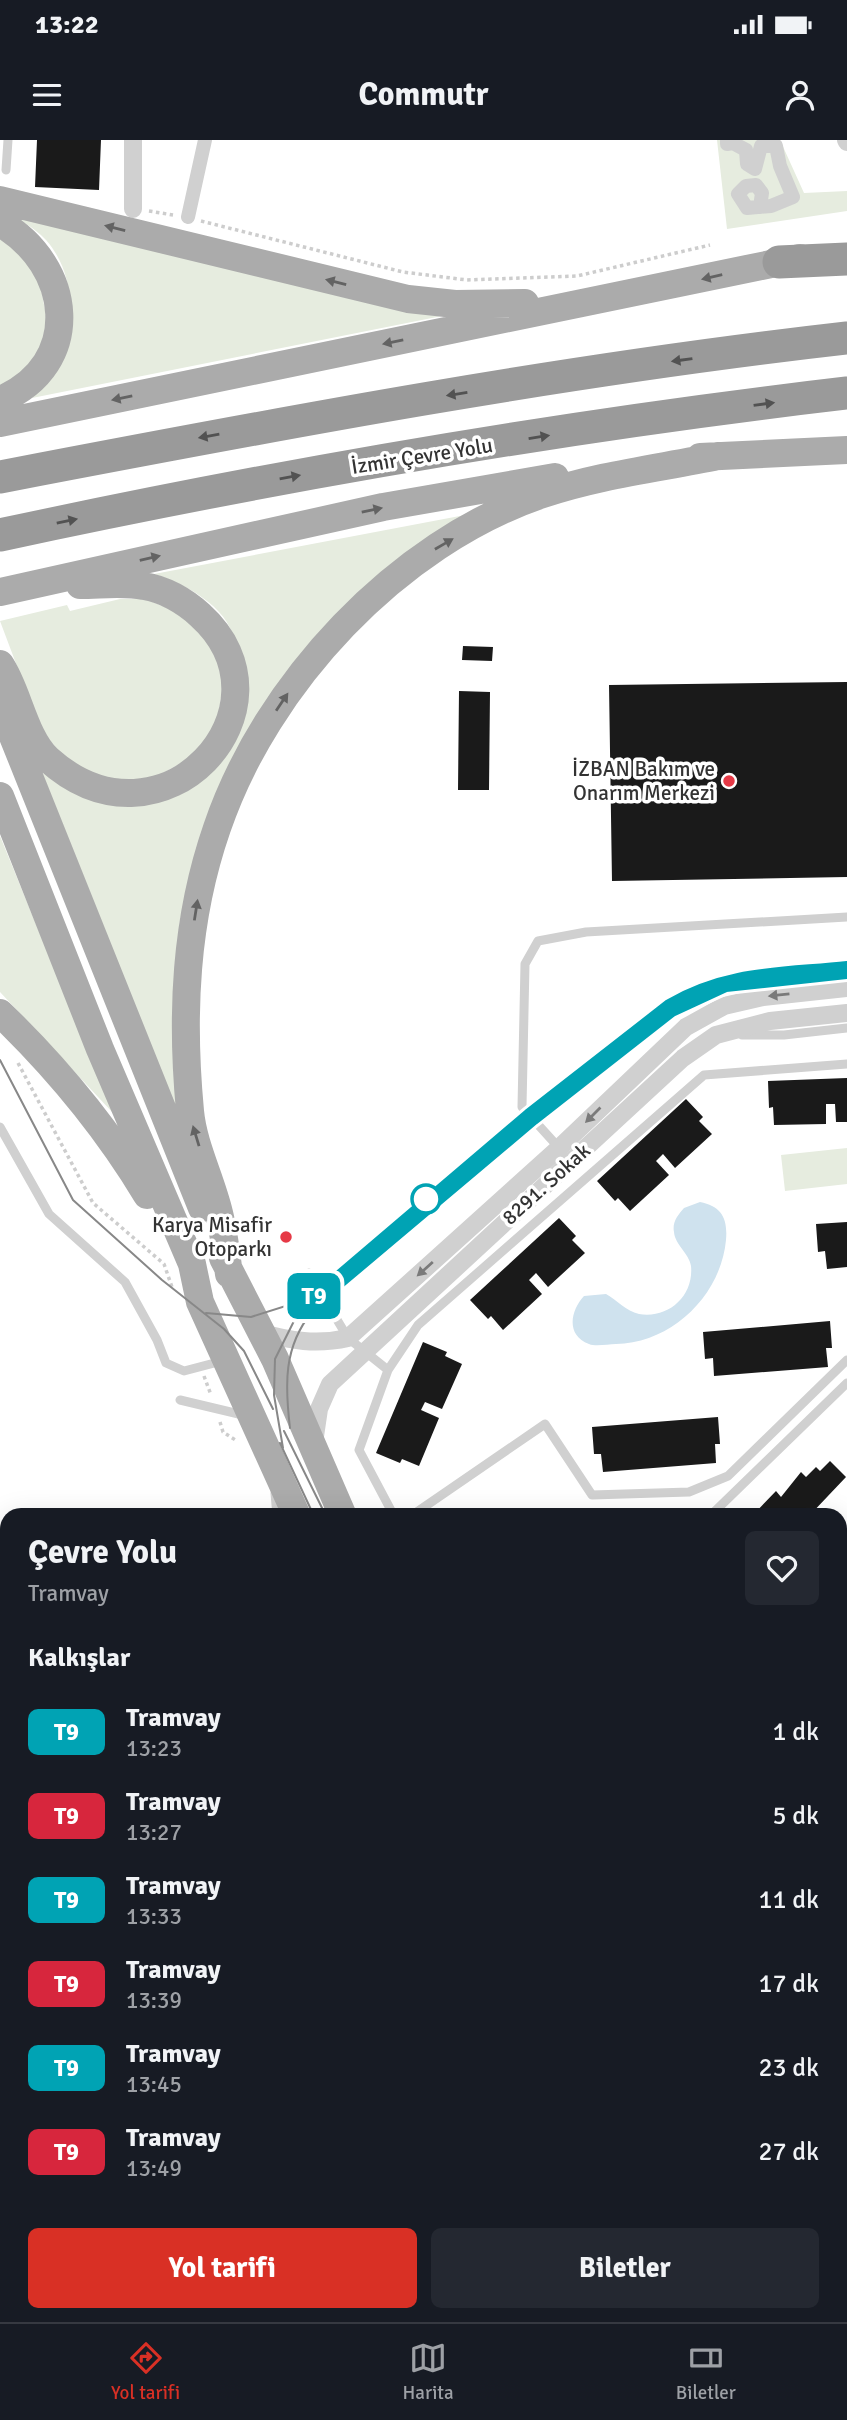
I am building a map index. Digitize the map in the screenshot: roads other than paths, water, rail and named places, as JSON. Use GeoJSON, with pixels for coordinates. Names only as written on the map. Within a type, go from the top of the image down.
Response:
{"type":"FeatureCollection","features":[{"type":"Feature","properties":{"kind":"highway"},"geometry":{"type":"LineString","coordinates":[[779,262],[847,259]]}},
{"type":"Feature","properties":{"kind":"highway"},"geometry":{"type":"LineString","coordinates":[[0,477],[263,426],[436,397],[847,338]]}},
{"type":"Feature","properties":{"kind":"highway","name":"İzmir Çevre Yolu"},"geometry":{"type":"LineString","coordinates":[[0,536],[181,497],[400,459],[847,393]]}},
{"type":"Feature","properties":{"kind":"main road"},"geometry":{"type":"LineString","coordinates":[[0,200],[408,299],[455,304],[622,297]]}},
{"type":"Feature","properties":{"kind":"main road"},"geometry":{"type":"LineString","coordinates":[[0,223],[19,234],[37,253],[52,279],[60,307],[58,334],[50,357],[24,389],[0,400]]}},
{"type":"Feature","properties":{"kind":"main road"},"geometry":{"type":"LineString","coordinates":[[0,423],[847,249]]}},
{"type":"Feature","properties":{"kind":"main road"},"geometry":{"type":"LineString","coordinates":[[0,592],[383,508],[631,465],[718,456],[847,450]]}},
{"type":"Feature","properties":{"kind":"main road"},"geometry":{"type":"LineString","coordinates":[[229,1274],[219,1214],[190,1115],[185,1029],[187,965],[198,898],[217,827],[247,760],[279,704],[319,652],[365,605],[424,555],[490,517],[555,491],[718,456]]}},
{"type":"Feature","properties":{"kind":"main road"},"geometry":{"type":"LineString","coordinates":[[2,666],[45,756],[68,775],[95,788],[136,793],[177,783],[198,769],[225,733],[233,709],[234,684],[229,654],[212,625],[192,608],[169,594],[144,586],[35,584]]}},
{"type":"Feature","properties":{"kind":"main road"},"geometry":{"type":"LineString","coordinates":[[0,704],[229,1274],[275,1359],[340,1508]]}},
{"type":"Feature","properties":{"kind":"main road"},"geometry":{"type":"LineString","coordinates":[[0,796],[100,1049],[192,1264],[200,1302],[293,1508]]}},
{"type":"Feature","properties":{"kind":"main road"},"geometry":{"type":"LineString","coordinates":[[0,1013],[53,1066],[98,1118],[192,1264]]}},
{"type":"Feature","properties":{"kind":"street"},"geometry":{"type":"LineString","coordinates":[[133,140],[134,209]]}},
{"type":"Feature","properties":{"kind":"street"},"geometry":{"type":"LineString","coordinates":[[188,217],[205,140]]}},
{"type":"Feature","properties":{"kind":"street"},"geometry":{"type":"LineString","coordinates":[[727,140],[727,144],[733,143],[746,150],[747,164],[755,169],[761,146],[776,146],[780,166],[793,197],[760,207]]}},
{"type":"Feature","properties":{"kind":"street","name":"8291. Sokak"},"geometry":{"type":"LineString","coordinates":[[313,1447],[319,1409],[330,1384],[566,1154],[686,1027],[715,1011],[763,997],[847,988]]}},
{"type":"Feature","properties":{"kind":"street","name":"8291. Sokak"},"geometry":{"type":"LineString","coordinates":[[348,1338],[566,1154],[683,1058],[716,1035],[770,1021],[847,1013]]}},
{"type":"Feature","properties":{"kind":"street"},"geometry":{"type":"LineString","coordinates":[[259,1331],[294,1342],[331,1342],[348,1338]]}},
{"type":"Feature","properties":{"kind":"lane"},"geometry":{"type":"LineString","coordinates":[[6,170],[8,140]]}},
{"type":"Feature","properties":{"kind":"lane"},"geometry":{"type":"LineString","coordinates":[[566,1154],[522,1107],[526,964],[538,941],[586,932],[847,917]]}},
{"type":"Feature","properties":{"kind":"lane"},"geometry":{"type":"LineString","coordinates":[[716,1035],[784,1035],[847,1028]]}},
{"type":"Feature","properties":{"kind":"lane"},"geometry":{"type":"LineString","coordinates":[[390,1508],[359,1450],[388,1370],[418,1325],[704,1075],[847,1064]]}},
{"type":"Feature","properties":{"kind":"lane"},"geometry":{"type":"LineString","coordinates":[[0,1127],[49,1214],[124,1282],[157,1340],[166,1363],[184,1371],[227,1360]]}},
{"type":"Feature","properties":{"kind":"lane"},"geometry":{"type":"LineString","coordinates":[[309,1273],[348,1338],[388,1370]]}},
{"type":"Feature","properties":{"kind":"lane"},"geometry":{"type":"LineString","coordinates":[[423,1508],[545,1424],[592,1495],[690,1492],[728,1476],[847,1360]]}},
{"type":"Feature","properties":{"kind":"lane"},"geometry":{"type":"LineString","coordinates":[[718,1508],[847,1382]]}},
{"type":"Feature","properties":{"kind":"lane"},"geometry":{"type":"LineString","coordinates":[[180,1400],[252,1416]]}},
{"type":"Feature","properties":{"kind":"lane"},"geometry":{"type":"LineString","coordinates":[[274,1467],[277,1508]]}},
{"type":"Feature","properties":{"kind":"water"},"geometry":{"type":"Polygon","coordinates":[[[700,1202],[718,1210],[726,1225],[722,1260],[704,1297],[674,1325],[637,1342],[592,1345],[581,1340],[573,1329],[573,1322],[576,1308],[584,1296],[606,1294],[630,1310],[650,1315],[669,1309],[684,1296],[691,1277],[691,1266],[675,1237],[674,1225],[684,1208],[700,1202]]]}},
{"type":"Feature","properties":{"kind":"tram line"},"geometry":{"type":"LineString","coordinates":[[283,1448],[274,1395],[275,1359],[295,1319],[332,1277],[528,1114],[669,1004],[725,978],[847,965]]}},
{"type":"Feature","properties":{"kind":"tram line","name":"T9"},"geometry":{"type":"LineString","coordinates":[[847,966],[725,978],[693,990],[669,1004],[528,1114],[332,1277],[312,1298],[337,1286],[534,1120],[672,1012],[713,990],[726,987],[847,974]]}},
{"type":"Feature","properties":{"kind":"tram line"},"geometry":{"type":"LineString","coordinates":[[0,1060],[73,1200],[162,1280],[224,1329],[244,1351],[273,1409]]}},
{"type":"Feature","properties":{"kind":"tram line"},"geometry":{"type":"LineString","coordinates":[[206,1313],[251,1317],[311,1298]]}},
{"type":"Feature","properties":{"kind":"tram line"},"geometry":{"type":"LineString","coordinates":[[290,1428],[288,1367],[296,1339],[312,1312]]}},
{"type":"Feature","properties":{"kind":"tram line"},"geometry":{"type":"LineString","coordinates":[[284,1431],[322,1508]]}},
{"type":"Feature","properties":{"kind":"tram line"},"geometry":{"type":"LineString","coordinates":[[280,1443],[310,1508]]}},
{"type":"Feature","properties":{"kind":"place","name":"İZBAN Bakım ve Onarım Merkezi"},"geometry":{"type":"Point","coordinates":[729,781]}},
{"type":"Feature","properties":{"kind":"place","name":"Karya Misafir Otoparkı"},"geometry":{"type":"Point","coordinates":[286,1237]}}]}
